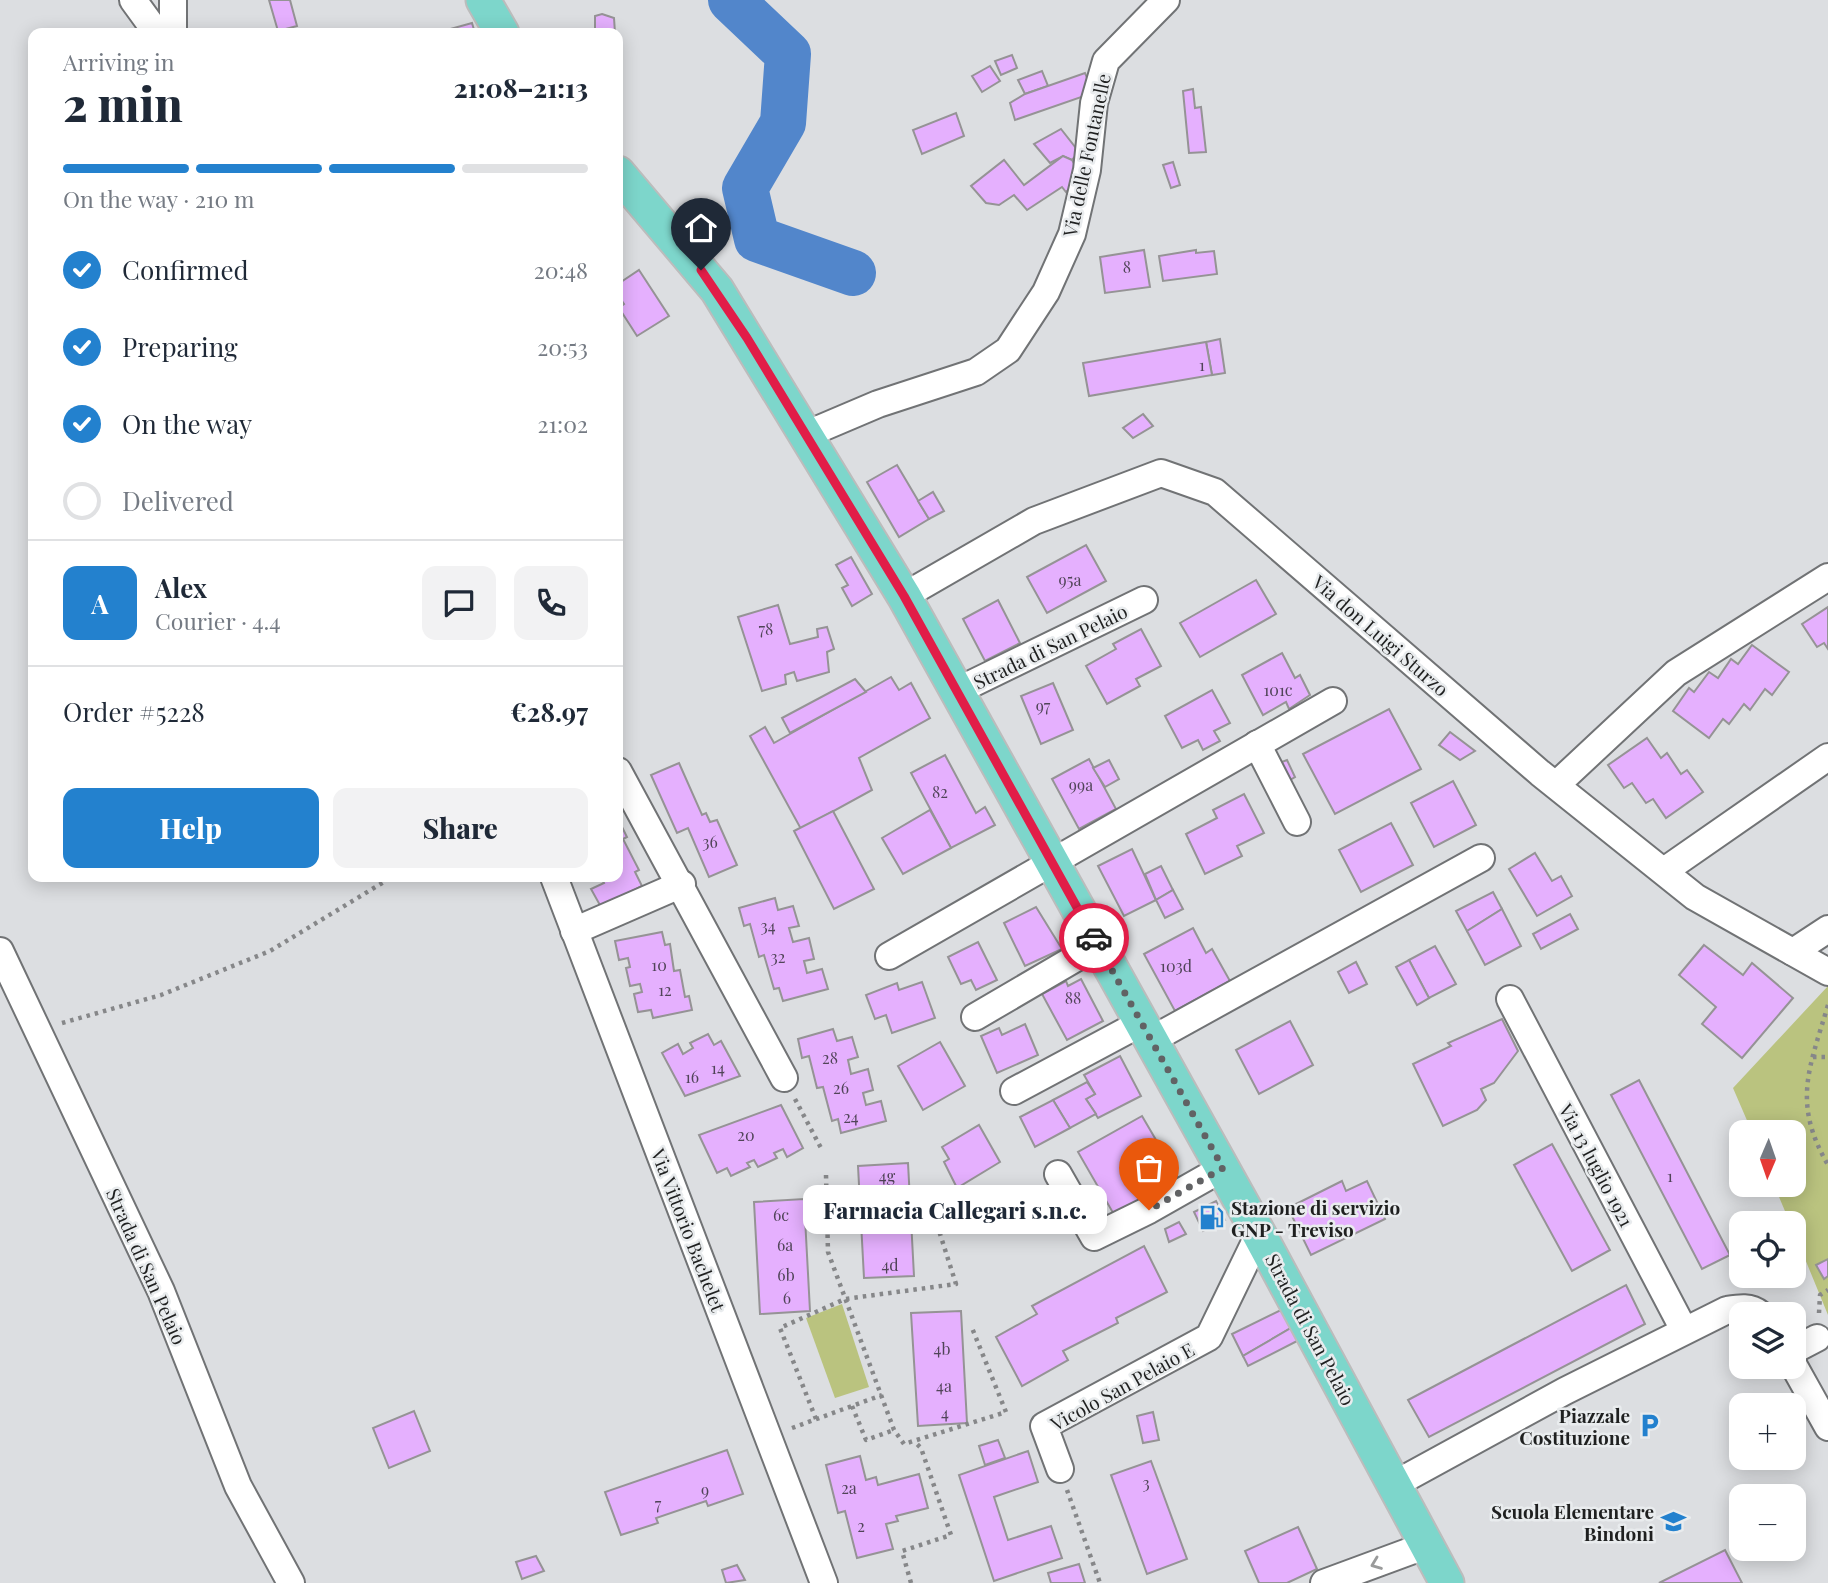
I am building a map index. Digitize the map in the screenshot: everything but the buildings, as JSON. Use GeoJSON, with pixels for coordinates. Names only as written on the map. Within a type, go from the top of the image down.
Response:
{"type":"FeatureCollection","features":[{"type":"Feature","properties":{"kind":"main road"},"geometry":{"type":"LineString","coordinates":[[483,0],[499,28]]}},
{"type":"Feature","properties":{"kind":"main road","name":"Strada di San Pelaio"},"geometry":{"type":"LineString","coordinates":[[623,179],[717,290],[904,596],[1223,1168],[1447,1583]]}},
{"type":"Feature","properties":{"kind":"street"},"geometry":{"type":"LineString","coordinates":[[133,0],[153,28]]}},
{"type":"Feature","properties":{"kind":"street"},"geometry":{"type":"LineString","coordinates":[[173,0],[173,28]]}},
{"type":"Feature","properties":{"kind":"street","name":"Via delle Fontanelle"},"geometry":{"type":"LineString","coordinates":[[805,435],[878,404],[976,372],[1008,350],[1046,292],[1072,234],[1087,170],[1094,103],[1105,61],[1166,0]]}},
{"type":"Feature","properties":{"kind":"street","name":"Via don Luigi Sturzo"},"geometry":{"type":"LineString","coordinates":[[904,596],[1034,521],[1161,473],[1215,492],[1556,785],[1695,897],[1828,972]]}},
{"type":"Feature","properties":{"kind":"street"},"geometry":{"type":"LineString","coordinates":[[1556,785],[1676,673],[1828,577]]}},
{"type":"Feature","properties":{"kind":"street","name":"Strada di San Pelaio"},"geometry":{"type":"LineString","coordinates":[[957,691],[1144,600]]}},
{"type":"Feature","properties":{"kind":"street"},"geometry":{"type":"LineString","coordinates":[[889,956],[1333,701]]}},
{"type":"Feature","properties":{"kind":"street"},"geometry":{"type":"LineString","coordinates":[[1257,744],[1297,822]]}},
{"type":"Feature","properties":{"kind":"street"},"geometry":{"type":"LineString","coordinates":[[1664,872],[1828,757]]}},
{"type":"Feature","properties":{"kind":"street"},"geometry":{"type":"LineString","coordinates":[[623,780],[682,884],[784,1078]]}},
{"type":"Feature","properties":{"kind":"street"},"geometry":{"type":"LineString","coordinates":[[1014,1091],[1146,1032],[1481,858]]}},
{"type":"Feature","properties":{"kind":"street","name":"Via Vittorio Bachelet"},"geometry":{"type":"LineString","coordinates":[[556,882],[824,1583]]}},
{"type":"Feature","properties":{"kind":"street"},"geometry":{"type":"LineString","coordinates":[[574,931],[682,884]]}},
{"type":"Feature","properties":{"kind":"street"},"geometry":{"type":"LineString","coordinates":[[1793,952],[1828,929]]}},
{"type":"Feature","properties":{"kind":"street"},"geometry":{"type":"LineString","coordinates":[[975,1017],[1098,945]]}},
{"type":"Feature","properties":{"kind":"street","name":"Strada di San Pelaio"},"geometry":{"type":"LineString","coordinates":[[0,951],[161,1291],[238,1486],[291,1583]]}},
{"type":"Feature","properties":{"kind":"street","name":"Via 13 luglio 1921"},"geometry":{"type":"LineString","coordinates":[[1510,999],[1684,1330]]}},
{"type":"Feature","properties":{"kind":"street"},"geometry":{"type":"LineString","coordinates":[[1058,1174],[1094,1237],[1149,1210],[1223,1168]]}},
{"type":"Feature","properties":{"kind":"street","name":"Vicolo San Pelaio E"},"geometry":{"type":"LineString","coordinates":[[1060,1469],[1044,1426],[1209,1338],[1259,1234]]}},
{"type":"Feature","properties":{"kind":"street"},"geometry":{"type":"LineString","coordinates":[[1395,1484],[1684,1330],[1729,1312]]}},
{"type":"Feature","properties":{"kind":"street"},"geometry":{"type":"LineString","coordinates":[[1801,1379],[1828,1427]]}},
{"type":"Feature","properties":{"kind":"street"},"geometry":{"type":"LineString","coordinates":[[1324,1583],[1427,1545]]}},
{"type":"Feature","properties":{"kind":"path"},"geometry":{"type":"LineString","coordinates":[[38,1030],[161,995],[270,951],[384,882]]}},
{"type":"Feature","properties":{"kind":"path"},"geometry":{"type":"LineString","coordinates":[[1828,1006],[1806,1086],[1806,1109],[1812,1137],[1828,1165]]}},
{"type":"Feature","properties":{"kind":"path"},"geometry":{"type":"LineString","coordinates":[[1813,1057],[1828,1057]]}},
{"type":"Feature","properties":{"kind":"path"},"geometry":{"type":"LineString","coordinates":[[784,1078],[821,1148]]}},
{"type":"Feature","properties":{"kind":"path"},"geometry":{"type":"LineString","coordinates":[[826,1175],[828,1252],[894,1430],[904,1444],[1006,1412],[972,1328]]}},
{"type":"Feature","properties":{"kind":"path"},"geometry":{"type":"LineString","coordinates":[[816,1419],[780,1328],[845,1299],[956,1284],[933,1212]]}},
{"type":"Feature","properties":{"kind":"path"},"geometry":{"type":"LineString","coordinates":[[768,1437],[881,1395]]}},
{"type":"Feature","properties":{"kind":"path"},"geometry":{"type":"LineString","coordinates":[[852,1406],[866,1440],[894,1430]]}},
{"type":"Feature","properties":{"kind":"path"},"geometry":{"type":"LineString","coordinates":[[911,1583],[902,1550],[951,1535],[921,1448],[915,1441]]}},
{"type":"Feature","properties":{"kind":"path"},"geometry":{"type":"LineString","coordinates":[[1060,1469],[1100,1583]]}},
{"type":"Feature","properties":{"kind":"green space"},"geometry":{"type":"Polygon","coordinates":[[[1828,986],[1828,1315],[1806,1261],[1806,1211],[1785,1211],[1779,1197],[1806,1197],[1806,1120],[1747,1120],[1733,1088],[1828,986]]]}},
{"type":"Feature","properties":{"kind":"green space"},"geometry":{"type":"Polygon","coordinates":[[[842,1304],[869,1387],[835,1398],[806,1318],[842,1304]]]}},
{"type":"Feature","properties":{"kind":"waterway"},"geometry":{"type":"LineString","coordinates":[[731,0],[788,54],[783,123],[745,188],[757,239],[853,273]]}},
{"type":"Feature","properties":{"kind":"way so far"},"geometry":{"type":"LineString","coordinates":[[1094,938],[1223,1168],[1149,1210]]}},
{"type":"Feature","properties":{"kind":"place","name":"Farmacia Callegari s.n.c."},"geometry":{"type":"Point","coordinates":[1149,1210]}},
{"type":"Feature","properties":{"kind":"place","name":"Stazione di servizio GNP - Treviso"},"geometry":{"type":"Point","coordinates":[1211,1218]}},
{"type":"Feature","properties":{"kind":"place","name":"Piazzale Costituzione"},"geometry":{"type":"Point","coordinates":[1650,1426]}},
{"type":"Feature","properties":{"kind":"place","name":"Scuola Elementare Bindoni"},"geometry":{"type":"Point","coordinates":[1674,1522]}},
{"type":"Feature","properties":{"kind":"route"},"geometry":{"type":"LineString","coordinates":[[701,270],[747,338],[904,596],[1094,938]]}}]}
